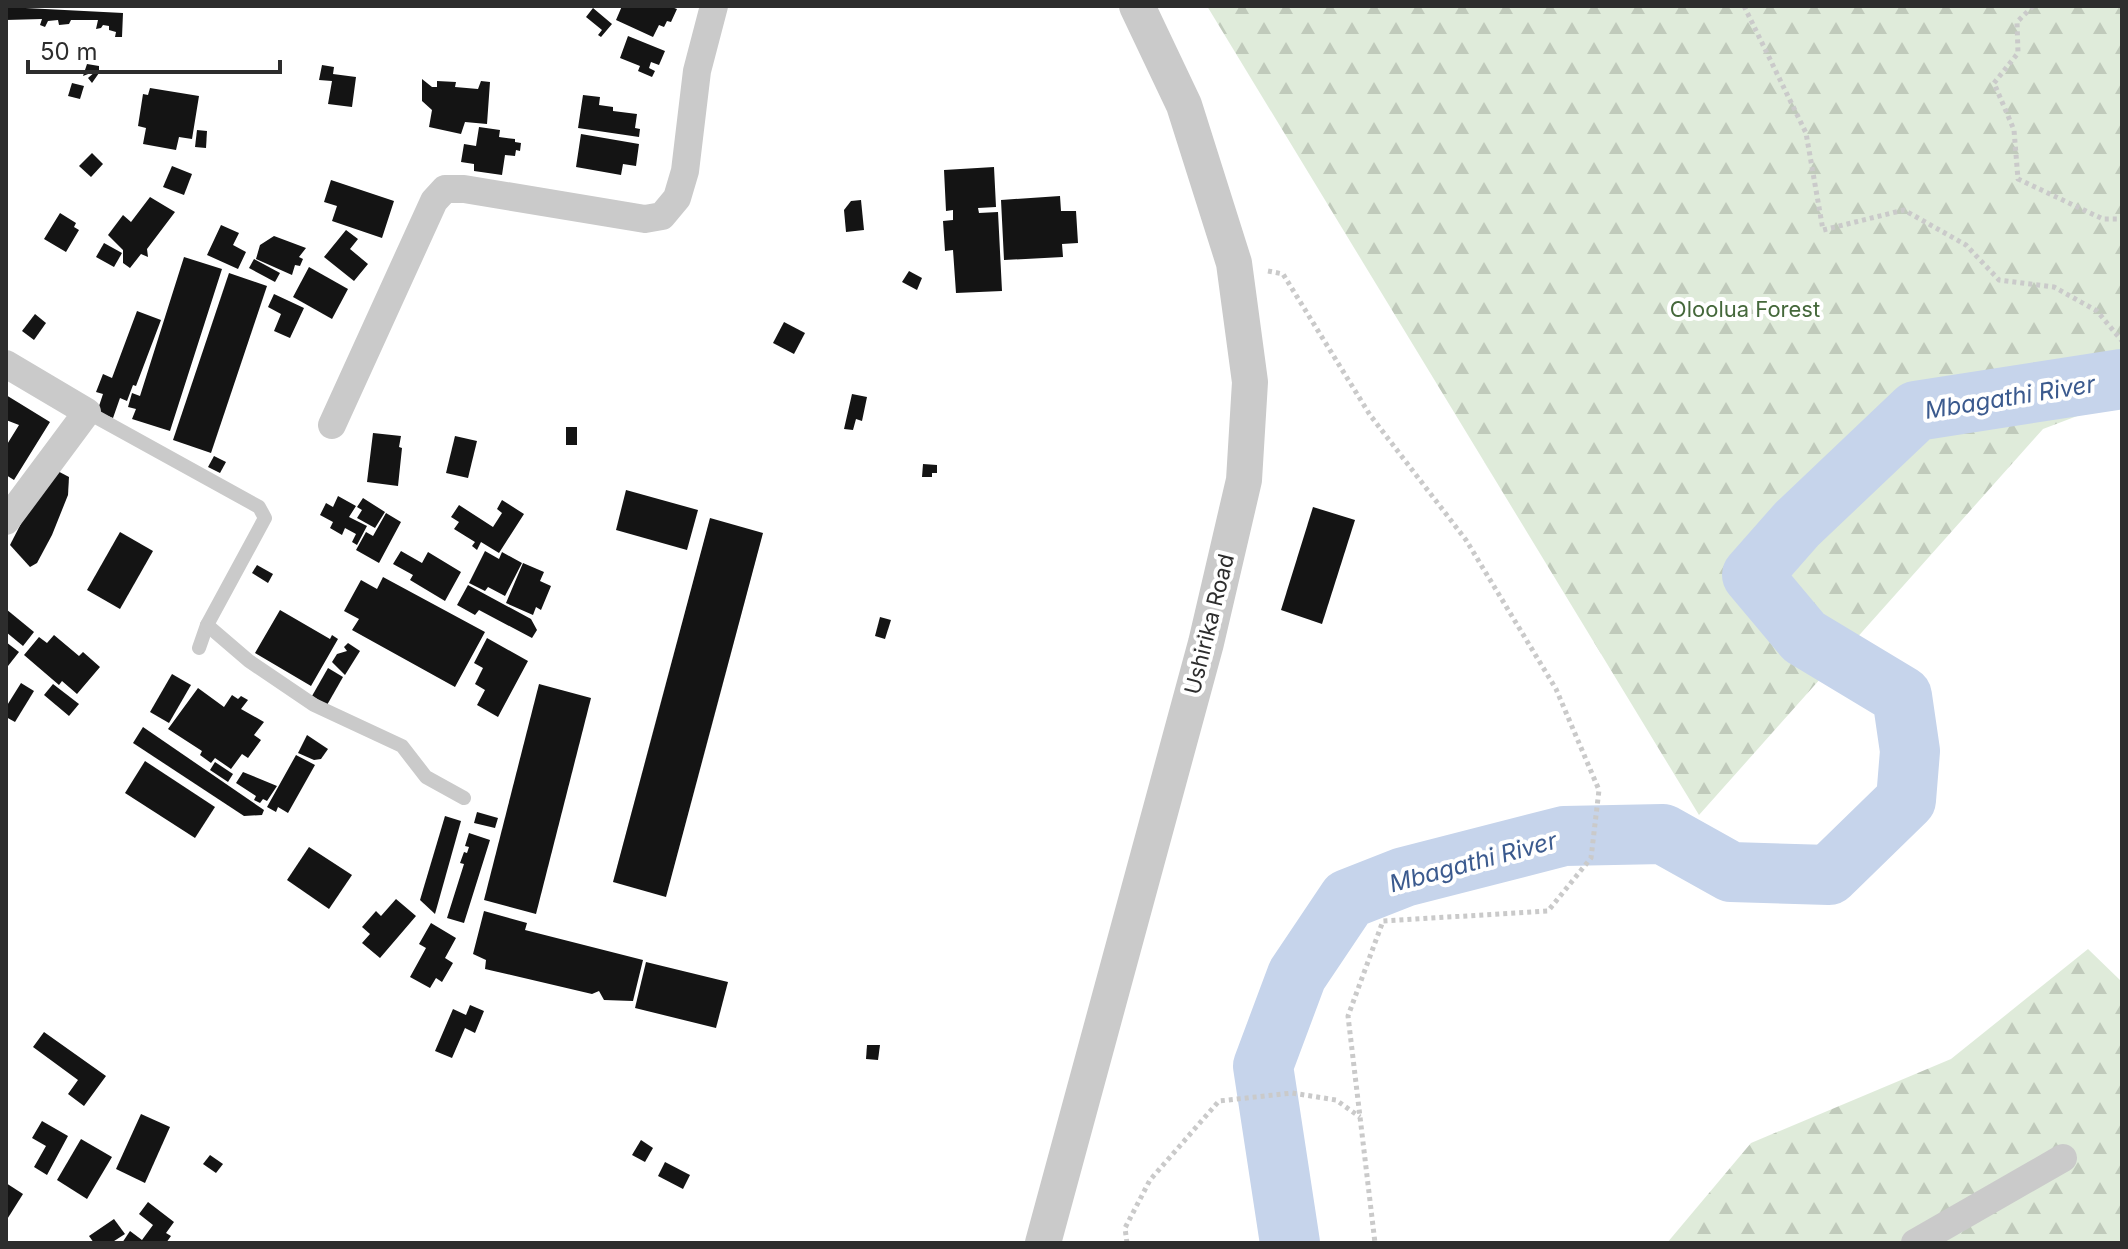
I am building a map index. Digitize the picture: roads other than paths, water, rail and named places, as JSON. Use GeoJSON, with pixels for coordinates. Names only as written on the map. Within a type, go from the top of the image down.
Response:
{"type":"FeatureCollection","features":[{"type":"Feature","properties":{"kind":"street"},"geometry":{"type":"LineString","coordinates":[[332,425],[434,201],[445,189],[464,189],[645,219],[662,216],[677,198],[685,171],[697,71],[714,6]]}},
{"type":"Feature","properties":{"kind":"street","name":"Ushirika Road"},"geometry":{"type":"LineString","coordinates":[[1043,1243],[1206,643],[1244,480],[1250,382],[1234,263],[1184,105],[1137,6]]}},
{"type":"Feature","properties":{"kind":"street"},"geometry":{"type":"LineString","coordinates":[[6,364],[87,412],[6,521]]}},
{"type":"Feature","properties":{"kind":"street"},"geometry":{"type":"LineString","coordinates":[[1915,1243],[2063,1158]]}},
{"type":"Feature","properties":{"kind":"lane"},"geometry":{"type":"LineString","coordinates":[[87,412],[259,507],[265,518],[207,625],[199,648]]}},
{"type":"Feature","properties":{"kind":"lane"},"geometry":{"type":"LineString","coordinates":[[207,625],[249,661],[314,705],[402,746],[426,777],[464,798]]}},
{"type":"Feature","properties":{"kind":"waterway","name":"Mbagathi River"},"geometry":{"type":"LineString","coordinates":[[1290,1243],[1263,1066],[1297,975],[1348,899],[1404,877],[1564,836],[1663,834],[1731,872],[1829,875],[1906,800],[1910,751],[1902,696],[1804,637],[1752,575],[1797,524],[1916,411],[2122,379]]}},
{"type":"Feature","properties":{"kind":"park label","name":"Oloolua Forest"},"geometry":{"type":"Point","coordinates":[1745,309]}}]}
